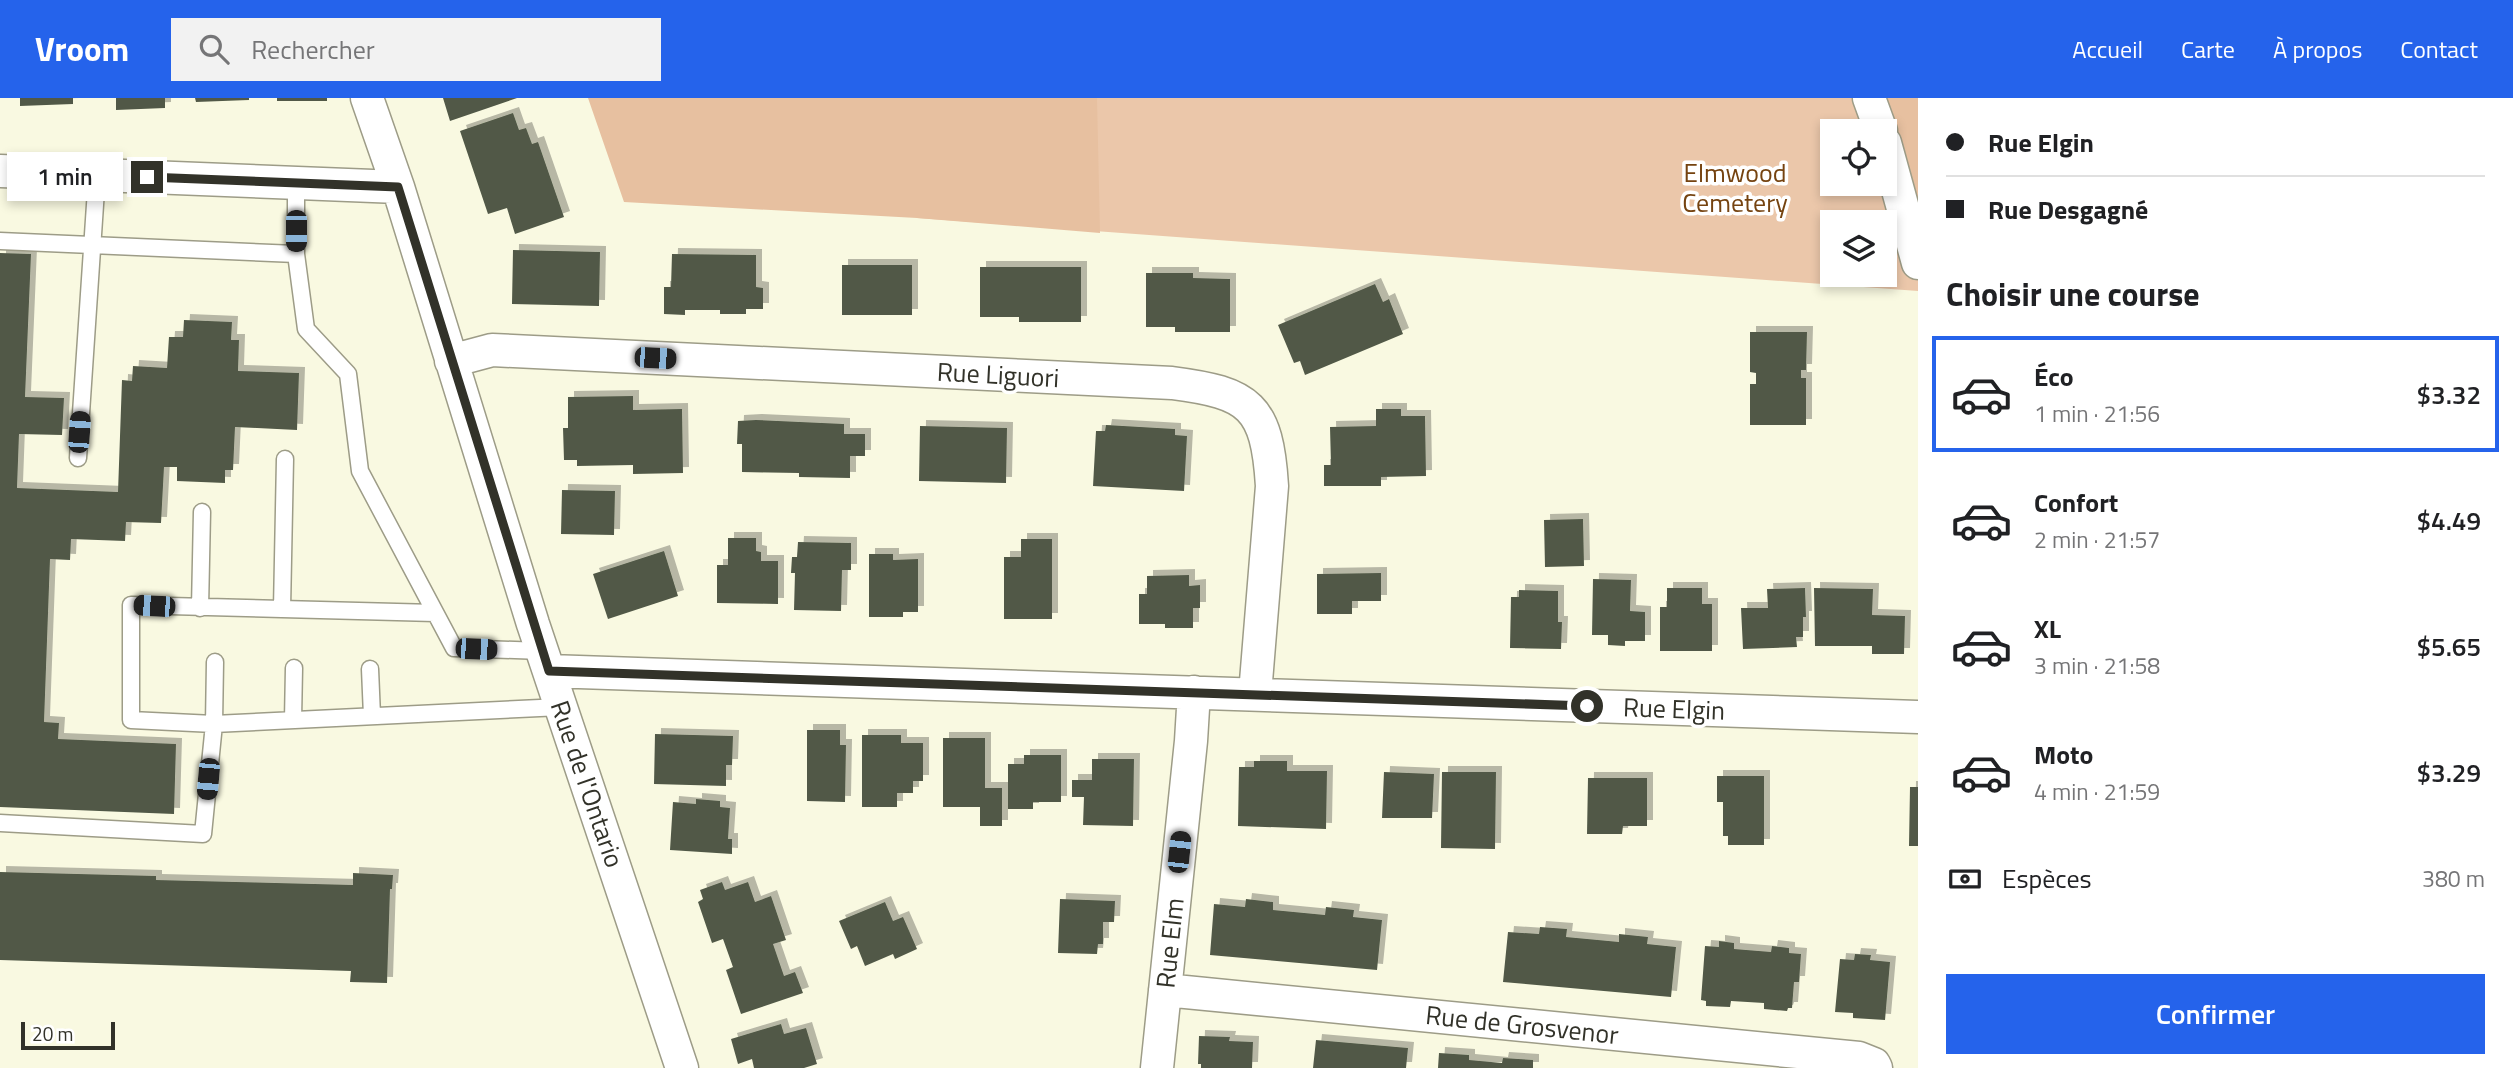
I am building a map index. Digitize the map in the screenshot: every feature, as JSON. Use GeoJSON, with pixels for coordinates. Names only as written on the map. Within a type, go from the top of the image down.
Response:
{"type":"FeatureCollection","features":[{"type":"Feature","properties":{"kind":"street","name":"Rue de l'Ontario"},"geometry":{"type":"LineString","coordinates":[[367,98],[398,187],[546,661],[682,1068]]}},
{"type":"Feature","properties":{"kind":"street"},"geometry":{"type":"LineString","coordinates":[[1868,98],[1876,119]]}},
{"type":"Feature","properties":{"kind":"street"},"geometry":{"type":"LineString","coordinates":[[0,172],[398,187]]}},
{"type":"Feature","properties":{"kind":"street"},"geometry":{"type":"LineString","coordinates":[[1897,187],[1918,263]]}},
{"type":"Feature","properties":{"kind":"street","name":"Rue Liguori"},"geometry":{"type":"LineString","coordinates":[[451,361],[492,350],[1172,383],[1212,388],[1236,398],[1253,412],[1265,430],[1270,454],[1272,486],[1255,694]]}},
{"type":"Feature","properties":{"kind":"street","name":"Rue Elgin"},"geometry":{"type":"LineString","coordinates":[[546,661],[1194,692],[1918,717]]}},
{"type":"Feature","properties":{"kind":"street","name":"Rue Elm"},"geometry":{"type":"LineString","coordinates":[[1157,1068],[1194,692]]}},
{"type":"Feature","properties":{"kind":"street","name":"Rue de Grosvenor"},"geometry":{"type":"LineString","coordinates":[[1165,990],[1859,1058],[1874,1064],[1876,1068]]}},
{"type":"Feature","properties":{"kind":"lane"},"geometry":{"type":"LineString","coordinates":[[78,458],[97,175]]}},
{"type":"Feature","properties":{"kind":"lane"},"geometry":{"type":"LineString","coordinates":[[296,183],[296,254],[306,329],[348,374],[360,471],[454,648],[546,661]]}},
{"type":"Feature","properties":{"kind":"lane"},"geometry":{"type":"LineString","coordinates":[[0,241],[296,254]]}},
{"type":"Feature","properties":{"kind":"lane"},"geometry":{"type":"LineString","coordinates":[[282,609],[285,459]]}},
{"type":"Feature","properties":{"kind":"lane"},"geometry":{"type":"LineString","coordinates":[[200,608],[202,512]]}},
{"type":"Feature","properties":{"kind":"lane"},"geometry":{"type":"LineString","coordinates":[[435,613],[131,605],[131,720],[214,724],[561,707]]}},
{"type":"Feature","properties":{"kind":"lane"},"geometry":{"type":"LineString","coordinates":[[0,823],[203,834],[214,724],[215,662]]}},
{"type":"Feature","properties":{"kind":"lane"},"geometry":{"type":"LineString","coordinates":[[293,720],[294,668]]}},
{"type":"Feature","properties":{"kind":"lane"},"geometry":{"type":"LineString","coordinates":[[370,670],[372,716]]}},
{"type":"Feature","properties":{"kind":"green space","name":"Elmwood Cemetery"},"geometry":{"type":"Polygon","coordinates":[[[918,98],[1869,98],[1877,119],[1820,119],[1820,196],[1890,196],[1896,210],[1820,210],[1820,284],[917,218],[918,98]]]}},
{"type":"Feature","properties":{"kind":"green space","name":"Elmwood Cemetery"},"geometry":{"type":"Polygon","coordinates":[[[1897,213],[1918,263],[1918,291],[1863,287],[1897,287],[1897,213]]]}},
{"type":"Feature","properties":{"kind":"shaded area"},"geometry":{"type":"Polygon","coordinates":[[[588,98],[1097,98],[1100,233],[917,218],[624,202],[588,98]]]}},
{"type":"Feature","properties":{"kind":"shaded area"},"geometry":{"type":"Polygon","coordinates":[[[1869,98],[1918,98],[1918,263],[1897,192],[1897,119],[1875,119],[1869,98]]]}},
{"type":"Feature","properties":{"kind":"building"},"geometry":{"type":"Polygon","coordinates":[[[20,98],[73,98],[73,104],[20,106],[20,98]]]}},
{"type":"Feature","properties":{"kind":"building"},"geometry":{"type":"Polygon","coordinates":[[[116,98],[165,98],[165,108],[116,110],[116,98]]]}},
{"type":"Feature","properties":{"kind":"building"},"geometry":{"type":"Polygon","coordinates":[[[195,98],[249,98],[249,100],[196,102],[195,98]]]}},
{"type":"Feature","properties":{"kind":"building"},"geometry":{"type":"Polygon","coordinates":[[[277,98],[327,98],[327,101],[277,101],[277,98]]]}},
{"type":"Feature","properties":{"kind":"building"},"geometry":{"type":"Polygon","coordinates":[[[443,98],[517,98],[450,121],[443,98]]]}},
{"type":"Feature","properties":{"kind":"building"},"geometry":{"type":"Polygon","coordinates":[[[513,113],[519,130],[526,128],[532,144],[538,142],[564,217],[515,234],[507,208],[488,214],[460,131],[513,113]]]}},
{"type":"Feature","properties":{"kind":"building"},"geometry":{"type":"Polygon","coordinates":[[[513,250],[600,252],[599,306],[512,304],[513,250]]]}},
{"type":"Feature","properties":{"kind":"building"},"geometry":{"type":"Polygon","coordinates":[[[0,253],[31,254],[25,397],[64,398],[62,435],[19,434],[17,488],[118,492],[122,380],[132,381],[133,366],[167,368],[169,337],[183,337],[184,320],[232,322],[231,340],[239,340],[238,371],[299,373],[297,430],[235,427],[233,470],[225,470],[225,483],[177,481],[177,467],[164,467],[161,523],[126,522],[125,541],[71,539],[70,560],[50,559],[44,722],[59,723],[58,739],[176,744],[174,814],[0,807],[0,253]]]}},
{"type":"Feature","properties":{"kind":"building"},"geometry":{"type":"Polygon","coordinates":[[[672,254],[756,255],[756,287],[763,288],[763,309],[746,309],[746,314],[720,314],[720,310],[685,310],[685,315],[664,314],[664,287],[671,287],[672,254]]]}},
{"type":"Feature","properties":{"kind":"building"},"geometry":{"type":"Polygon","coordinates":[[[842,265],[912,265],[912,315],[842,315],[842,265]]]}},
{"type":"Feature","properties":{"kind":"building"},"geometry":{"type":"Polygon","coordinates":[[[980,267],[1081,267],[1081,322],[1019,322],[1019,317],[980,317],[980,267]]]}},
{"type":"Feature","properties":{"kind":"building"},"geometry":{"type":"Polygon","coordinates":[[[1146,273],[1193,273],[1193,278],[1230,279],[1230,332],[1175,332],[1175,327],[1146,327],[1146,273]]]}},
{"type":"Feature","properties":{"kind":"building"},"geometry":{"type":"Polygon","coordinates":[[[1375,284],[1383,302],[1389,299],[1403,334],[1305,375],[1300,361],[1294,363],[1278,325],[1375,284]]]}},
{"type":"Feature","properties":{"kind":"building"},"geometry":{"type":"Polygon","coordinates":[[[1750,332],[1807,332],[1806,370],[1801,370],[1801,378],[1806,378],[1806,425],[1750,425],[1750,384],[1756,384],[1756,373],[1750,372],[1750,332]]]}},
{"type":"Feature","properties":{"kind":"building"},"geometry":{"type":"Polygon","coordinates":[[[633,396],[633,410],[682,409],[683,473],[633,474],[633,465],[577,466],[577,460],[564,460],[563,428],[568,428],[568,397],[633,396]]]}},
{"type":"Feature","properties":{"kind":"building"},"geometry":{"type":"Polygon","coordinates":[[[1376,409],[1401,409],[1401,416],[1425,416],[1426,476],[1381,477],[1381,486],[1324,486],[1324,465],[1331,465],[1330,427],[1376,426],[1376,409]]]}},
{"type":"Feature","properties":{"kind":"building"},"geometry":{"type":"Polygon","coordinates":[[[738,421],[844,424],[844,434],[865,434],[865,456],[850,456],[850,478],[799,477],[799,473],[742,472],[742,444],[737,444],[738,421]]]}},
{"type":"Feature","properties":{"kind":"building"},"geometry":{"type":"Polygon","coordinates":[[[1106,425],[1175,429],[1175,435],[1187,436],[1184,491],[1093,486],[1096,431],[1105,431],[1106,425]]]}},
{"type":"Feature","properties":{"kind":"building"},"geometry":{"type":"Polygon","coordinates":[[[920,426],[1007,428],[1006,483],[919,481],[920,426]]]}},
{"type":"Feature","properties":{"kind":"building"},"geometry":{"type":"Polygon","coordinates":[[[562,490],[615,491],[614,535],[561,534],[562,490]]]}},
{"type":"Feature","properties":{"kind":"building"},"geometry":{"type":"Polygon","coordinates":[[[1583,519],[1584,566],[1545,567],[1544,520],[1583,519]]]}},
{"type":"Feature","properties":{"kind":"building"},"geometry":{"type":"Polygon","coordinates":[[[728,538],[756,538],[756,551],[761,552],[761,561],[778,561],[778,604],[717,603],[717,565],[728,565],[728,538]]]}},
{"type":"Feature","properties":{"kind":"building"},"geometry":{"type":"Polygon","coordinates":[[[1021,539],[1052,539],[1052,619],[1004,619],[1004,557],[1021,557],[1021,539]]]}},
{"type":"Feature","properties":{"kind":"building"},"geometry":{"type":"Polygon","coordinates":[[[798,542],[851,543],[851,570],[842,570],[841,611],[794,610],[795,573],[791,573],[792,557],[797,557],[798,542]]]}},
{"type":"Feature","properties":{"kind":"building"},"geometry":{"type":"Polygon","coordinates":[[[664,551],[678,596],[608,619],[593,574],[664,551]]]}},
{"type":"Feature","properties":{"kind":"building"},"geometry":{"type":"Polygon","coordinates":[[[869,554],[893,554],[893,560],[918,559],[918,612],[903,612],[903,617],[869,617],[869,554]]]}},
{"type":"Feature","properties":{"kind":"building"},"geometry":{"type":"Polygon","coordinates":[[[1381,573],[1381,601],[1352,601],[1352,614],[1317,614],[1317,574],[1381,573]]]}},
{"type":"Feature","properties":{"kind":"building"},"geometry":{"type":"Polygon","coordinates":[[[1189,575],[1189,586],[1200,585],[1200,608],[1193,608],[1193,628],[1139,624],[1139,594],[1147,594],[1147,576],[1189,575]]]}},
{"type":"Feature","properties":{"kind":"building"},"geometry":{"type":"Polygon","coordinates":[[[1593,579],[1631,580],[1630,611],[1645,612],[1645,641],[1625,641],[1625,646],[1608,645],[1608,635],[1592,635],[1593,579]]]}},
{"type":"Feature","properties":{"kind":"building"},"geometry":{"type":"Polygon","coordinates":[[[1667,588],[1702,588],[1702,604],[1712,604],[1712,651],[1660,651],[1660,607],[1667,607],[1667,588]]]}},
{"type":"Feature","properties":{"kind":"building"},"geometry":{"type":"Polygon","coordinates":[[[1805,588],[1806,617],[1803,617],[1803,637],[1796,637],[1797,647],[1743,649],[1741,608],[1768,608],[1767,589],[1805,588]]]}},
{"type":"Feature","properties":{"kind":"building"},"geometry":{"type":"Polygon","coordinates":[[[1814,588],[1873,589],[1872,615],[1905,616],[1904,654],[1872,654],[1872,646],[1815,646],[1814,588]]]}},
{"type":"Feature","properties":{"kind":"building"},"geometry":{"type":"Polygon","coordinates":[[[1519,590],[1558,591],[1558,622],[1562,622],[1561,649],[1510,648],[1511,597],[1519,597],[1519,590]]]}},
{"type":"Feature","properties":{"kind":"building"},"geometry":{"type":"Polygon","coordinates":[[[807,730],[840,730],[840,745],[846,745],[845,802],[807,801],[807,730]]]}},
{"type":"Feature","properties":{"kind":"building"},"geometry":{"type":"Polygon","coordinates":[[[655,734],[733,736],[732,765],[726,765],[726,786],[654,784],[655,734]]]}},
{"type":"Feature","properties":{"kind":"building"},"geometry":{"type":"Polygon","coordinates":[[[862,735],[901,735],[901,743],[923,743],[923,781],[913,781],[913,793],[897,793],[897,807],[862,807],[862,735]]]}},
{"type":"Feature","properties":{"kind":"building"},"geometry":{"type":"Polygon","coordinates":[[[943,738],[985,738],[985,788],[1002,788],[1002,826],[980,826],[980,807],[943,807],[943,738]]]}},
{"type":"Feature","properties":{"kind":"building"},"geometry":{"type":"Polygon","coordinates":[[[1024,755],[1061,755],[1061,802],[1033,802],[1033,809],[1008,809],[1008,764],[1024,764],[1024,755]]]}},
{"type":"Feature","properties":{"kind":"building"},"geometry":{"type":"Polygon","coordinates":[[[1092,759],[1134,759],[1133,826],[1083,825],[1084,797],[1072,797],[1072,780],[1092,780],[1092,759]]]}},
{"type":"Feature","properties":{"kind":"building"},"geometry":{"type":"Polygon","coordinates":[[[1254,761],[1287,761],[1287,771],[1327,771],[1326,829],[1238,826],[1239,767],[1254,767],[1254,761]]]}},
{"type":"Feature","properties":{"kind":"building"},"geometry":{"type":"Polygon","coordinates":[[[1384,772],[1434,774],[1432,818],[1382,818],[1384,772]]]}},
{"type":"Feature","properties":{"kind":"building"},"geometry":{"type":"Polygon","coordinates":[[[1442,772],[1496,772],[1495,849],[1441,848],[1442,772]]]}},
{"type":"Feature","properties":{"kind":"building"},"geometry":{"type":"Polygon","coordinates":[[[1717,776],[1764,776],[1764,845],[1728,845],[1728,836],[1723,836],[1723,802],[1717,802],[1717,776]]]}},
{"type":"Feature","properties":{"kind":"building"},"geometry":{"type":"Polygon","coordinates":[[[1588,778],[1647,778],[1647,826],[1623,826],[1622,834],[1587,834],[1588,778]]]}},
{"type":"Feature","properties":{"kind":"building"},"geometry":{"type":"Polygon","coordinates":[[[1910,787],[1918,787],[1918,846],[1909,846],[1910,787]]]}},
{"type":"Feature","properties":{"kind":"building"},"geometry":{"type":"Polygon","coordinates":[[[696,799],[720,801],[720,807],[730,808],[728,839],[732,839],[732,854],[670,850],[673,802],[696,804],[696,799]]]}},
{"type":"Feature","properties":{"kind":"building"},"geometry":{"type":"Polygon","coordinates":[[[0,872],[156,876],[156,880],[353,885],[353,873],[393,875],[390,889],[387,983],[350,982],[351,971],[0,960],[0,872]]]}},
{"type":"Feature","properties":{"kind":"building"},"geometry":{"type":"Polygon","coordinates":[[[722,882],[725,890],[748,882],[755,902],[771,896],[786,940],[773,944],[784,976],[795,972],[803,993],[741,1014],[726,970],[733,967],[723,939],[712,943],[698,902],[703,899],[700,890],[722,882]]]}},
{"type":"Feature","properties":{"kind":"building"},"geometry":{"type":"Polygon","coordinates":[[[1060,899],[1115,901],[1114,922],[1103,922],[1103,944],[1098,944],[1097,954],[1058,953],[1060,899]]]}},
{"type":"Feature","properties":{"kind":"building"},"geometry":{"type":"Polygon","coordinates":[[[1246,899],[1273,902],[1273,910],[1325,915],[1326,907],[1354,910],[1353,917],[1382,920],[1377,970],[1210,955],[1214,904],[1245,907],[1246,899]]]}},
{"type":"Feature","properties":{"kind":"building"},"geometry":{"type":"Polygon","coordinates":[[[885,902],[893,921],[903,917],[917,949],[895,959],[893,954],[865,966],[857,946],[851,949],[839,921],[885,902]]]}},
{"type":"Feature","properties":{"kind":"building"},"geometry":{"type":"Polygon","coordinates":[[[1540,927],[1567,929],[1566,937],[1619,942],[1619,934],[1648,937],[1647,944],[1676,947],[1671,997],[1503,982],[1508,932],[1539,934],[1540,927]]]}},
{"type":"Feature","properties":{"kind":"building"},"geometry":{"type":"Polygon","coordinates":[[[1719,941],[1734,943],[1734,949],[1771,952],[1772,946],[1789,948],[1789,953],[1801,954],[1799,982],[1794,982],[1792,1008],[1787,1011],[1764,1009],[1764,1003],[1731,1001],[1730,1007],[1706,1006],[1706,1001],[1701,1000],[1705,946],[1719,947],[1719,941]]]}},
{"type":"Feature","properties":{"kind":"building"},"geometry":{"type":"Polygon","coordinates":[[[1855,954],[1871,955],[1870,960],[1890,962],[1885,1020],[1853,1018],[1853,1013],[1835,1012],[1840,959],[1854,960],[1855,954]]]}},
{"type":"Feature","properties":{"kind":"building"},"geometry":{"type":"Polygon","coordinates":[[[781,1024],[784,1034],[806,1028],[817,1064],[804,1068],[754,1068],[752,1059],[738,1064],[731,1039],[781,1024]]]}},
{"type":"Feature","properties":{"kind":"building"},"geometry":{"type":"Polygon","coordinates":[[[1199,1036],[1230,1037],[1229,1041],[1253,1042],[1252,1068],[1201,1068],[1201,1064],[1198,1064],[1199,1036]]]}},
{"type":"Feature","properties":{"kind":"building"},"geometry":{"type":"Polygon","coordinates":[[[1316,1040],[1408,1048],[1406,1068],[1313,1068],[1316,1040]]]}},
{"type":"Feature","properties":{"kind":"building"},"geometry":{"type":"Polygon","coordinates":[[[1439,1053],[1469,1055],[1469,1060],[1502,1063],[1503,1058],[1533,1060],[1533,1068],[1438,1068],[1439,1053]]]}},
{"type":"Feature","properties":{"kind":"route"},"geometry":{"type":"LineString","coordinates":[[147,177],[398,187],[549,671],[1587,706]]}}]}
